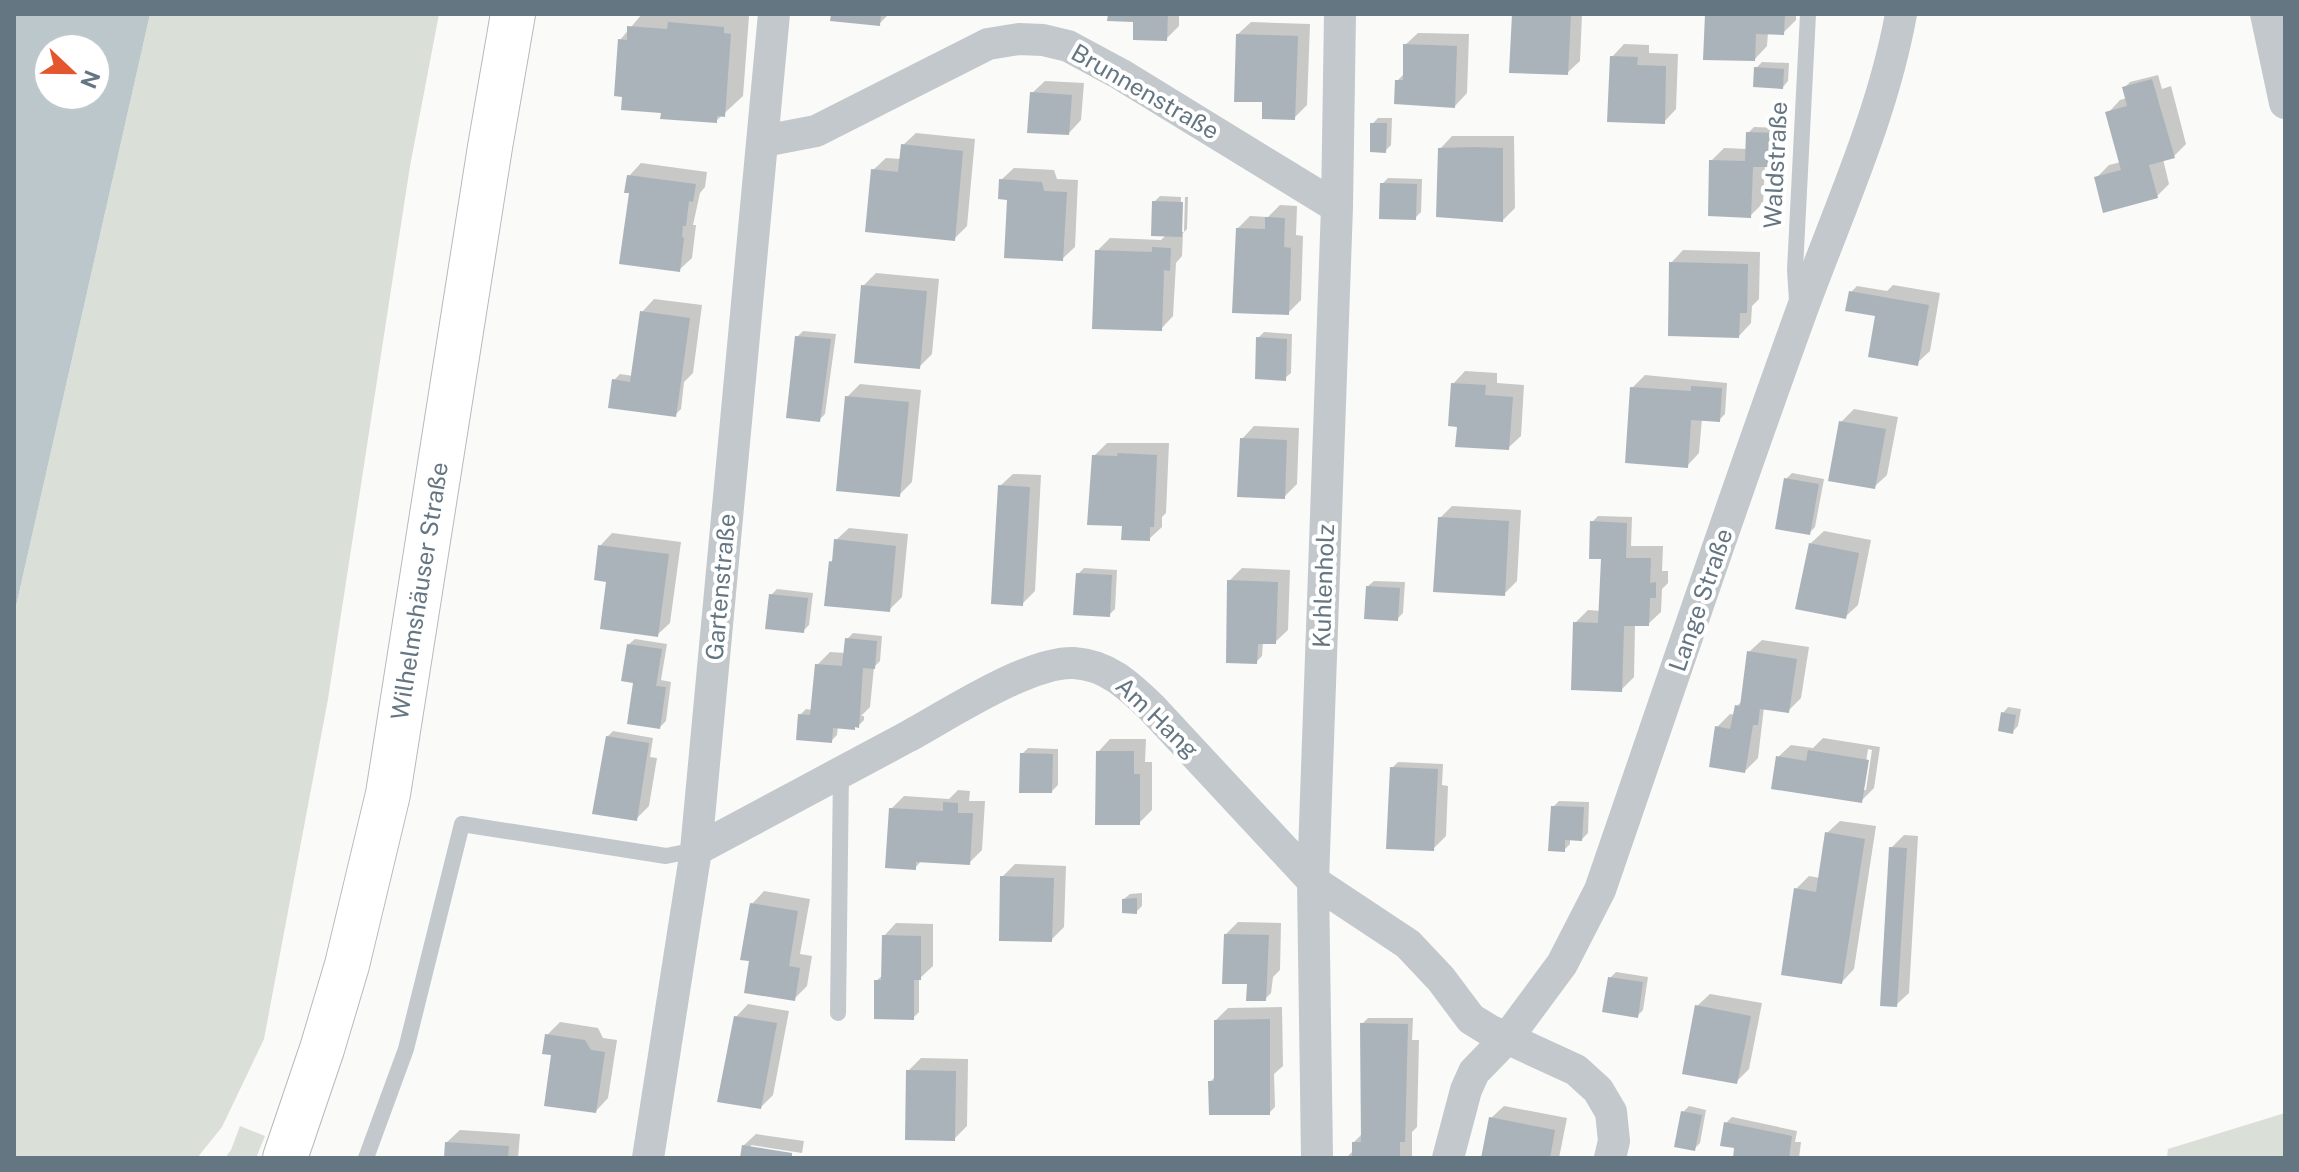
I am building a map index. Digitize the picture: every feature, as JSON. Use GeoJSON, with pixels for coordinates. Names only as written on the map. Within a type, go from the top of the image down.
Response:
{"type":"FeatureCollection","features":[{"type":"Feature","properties":{"kind":"main road","name":"Wilhelmshäuser Straße"},"geometry":{"type":"LineString","coordinates":[[285,1158],[347,965],[388,794],[513,14]]}},
{"type":"Feature","properties":{"kind":"street","name":"Gartenstraße"},"geometry":{"type":"LineString","coordinates":[[648,1158],[696,850],[774,14]]}},
{"type":"Feature","properties":{"kind":"street","name":"Kuhlenholz"},"geometry":{"type":"LineString","coordinates":[[1317,1158],[1313,881],[1337,207],[1340,14]]}},
{"type":"Feature","properties":{"kind":"street","name":"Lange Straße"},"geometry":{"type":"LineString","coordinates":[[1448,1158],[1466,1090],[1474,1072],[1508,1037],[1562,964],[1600,890],[1798,318],[1871,122],[1896,44],[1901,14]]}},
{"type":"Feature","properties":{"kind":"street"},"geometry":{"type":"LineString","coordinates":[[2266,14],[2285,103]]}},
{"type":"Feature","properties":{"kind":"street","name":"Brunnenstraße"},"geometry":{"type":"LineString","coordinates":[[764,141],[816,131],[988,44],[1019,39],[1043,40],[1068,46],[1120,74],[1337,207]]}},
{"type":"Feature","properties":{"kind":"street","name":"Am Hang"},"geometry":{"type":"LineString","coordinates":[[696,850],[1045,666],[1073,663],[1097,667],[1123,680],[1151,707],[1313,881],[1408,944],[1441,979],[1471,1019],[1576,1070],[1598,1090],[1611,1112],[1614,1141],[1610,1158]]}},
{"type":"Feature","properties":{"kind":"lane","name":"Waldstraße"},"geometry":{"type":"LineString","coordinates":[[1798,318],[1795,270],[1808,14]]}},
{"type":"Feature","properties":{"kind":"lane"},"geometry":{"type":"LineString","coordinates":[[838,1013],[841,772]]}},
{"type":"Feature","properties":{"kind":"lane"},"geometry":{"type":"LineString","coordinates":[[366,1158],[406,1049],[462,824],[666,856],[696,850]]}},
{"type":"Feature","properties":{"kind":"shaded area"},"geometry":{"type":"Polygon","coordinates":[[[14,14],[150,14],[14,615],[14,14]]]}},
{"type":"Feature","properties":{"kind":"shaded area"},"geometry":{"type":"Polygon","coordinates":[[[150,14],[439,14],[410,166],[328,699],[264,1039],[222,1127],[197,1158],[14,1158],[14,615],[150,14]]]}},
{"type":"Feature","properties":{"kind":"shaded area"},"geometry":{"type":"Polygon","coordinates":[[[2285,1113],[2285,1158],[2167,1158],[2168,1149],[2285,1113]]]}},
{"type":"Feature","properties":{"kind":"shaded area"},"geometry":{"type":"Polygon","coordinates":[[[240,1126],[265,1136],[256,1158],[225,1158],[240,1126]]]}},
{"type":"Feature","properties":{"kind":"building"},"geometry":{"type":"Polygon","coordinates":[[[831,14],[881,14],[880,26],[830,21],[831,14]]]}},
{"type":"Feature","properties":{"kind":"building"},"geometry":{"type":"Polygon","coordinates":[[[1108,14],[1168,14],[1167,41],[1133,40],[1133,22],[1107,21],[1108,14]]]}},
{"type":"Feature","properties":{"kind":"building"},"geometry":{"type":"Polygon","coordinates":[[[1512,14],[1571,14],[1568,75],[1509,73],[1512,14]]]}},
{"type":"Feature","properties":{"kind":"building"},"geometry":{"type":"Polygon","coordinates":[[[1705,14],[1785,14],[1784,35],[1756,34],[1755,61],[1703,60],[1705,14]]]}},
{"type":"Feature","properties":{"kind":"building"},"geometry":{"type":"Polygon","coordinates":[[[668,22],[724,27],[724,33],[731,34],[725,117],[717,116],[717,123],[660,119],[661,113],[621,110],[622,97],[614,96],[618,39],[627,40],[627,26],[667,29],[668,22]]]}},
{"type":"Feature","properties":{"kind":"building"},"geometry":{"type":"Polygon","coordinates":[[[1236,34],[1298,36],[1295,120],[1262,119],[1262,102],[1234,102],[1236,34]]]}},
{"type":"Feature","properties":{"kind":"building"},"geometry":{"type":"Polygon","coordinates":[[[1403,44],[1457,46],[1455,108],[1394,104],[1395,80],[1403,80],[1403,44]]]}},
{"type":"Feature","properties":{"kind":"building"},"geometry":{"type":"Polygon","coordinates":[[[1610,56],[1638,57],[1637,65],[1666,66],[1665,124],[1607,122],[1610,56]]]}},
{"type":"Feature","properties":{"kind":"building"},"geometry":{"type":"Polygon","coordinates":[[[1754,67],[1784,69],[1783,89],[1753,87],[1754,67]]]}},
{"type":"Feature","properties":{"kind":"building"},"geometry":{"type":"Polygon","coordinates":[[[2152,79],[2175,158],[2149,165],[2158,198],[2103,213],[2094,177],[2121,170],[2105,112],[2127,106],[2122,87],[2152,79]]]}},
{"type":"Feature","properties":{"kind":"building"},"geometry":{"type":"Polygon","coordinates":[[[1030,92],[1072,95],[1069,135],[1027,133],[1030,92]]]}},
{"type":"Feature","properties":{"kind":"building"},"geometry":{"type":"Polygon","coordinates":[[[1370,123],[1387,123],[1386,153],[1370,152],[1370,123]]]}},
{"type":"Feature","properties":{"kind":"building"},"geometry":{"type":"Polygon","coordinates":[[[1746,132],[1776,133],[1775,167],[1753,167],[1751,218],[1708,216],[1709,160],[1745,161],[1746,132]]]}},
{"type":"Feature","properties":{"kind":"building"},"geometry":{"type":"Polygon","coordinates":[[[901,144],[963,151],[955,241],[865,232],[871,169],[898,172],[901,144]]]}},
{"type":"Feature","properties":{"kind":"building"},"geometry":{"type":"Polygon","coordinates":[[[1438,148],[1503,148],[1503,222],[1436,217],[1438,148]]]}},
{"type":"Feature","properties":{"kind":"building"},"geometry":{"type":"Polygon","coordinates":[[[627,175],[696,184],[693,202],[689,201],[686,226],[683,226],[680,272],[619,264],[629,193],[624,193],[627,175]]]}},
{"type":"Feature","properties":{"kind":"building"},"geometry":{"type":"Polygon","coordinates":[[[999,179],[1042,182],[1044,191],[1067,192],[1063,261],[1004,258],[1007,200],[998,199],[999,179]]]}},
{"type":"Feature","properties":{"kind":"building"},"geometry":{"type":"Polygon","coordinates":[[[1380,183],[1417,184],[1416,220],[1379,219],[1380,183]]]}},
{"type":"Feature","properties":{"kind":"building"},"geometry":{"type":"Polygon","coordinates":[[[1152,201],[1183,202],[1182,237],[1151,236],[1152,201]]]}},
{"type":"Feature","properties":{"kind":"building"},"geometry":{"type":"Polygon","coordinates":[[[1265,217],[1285,218],[1284,247],[1291,248],[1289,315],[1232,313],[1236,228],[1265,229],[1265,217]]]}},
{"type":"Feature","properties":{"kind":"building"},"geometry":{"type":"Polygon","coordinates":[[[1152,247],[1171,248],[1170,271],[1164,270],[1162,331],[1092,329],[1095,250],[1152,252],[1152,247]]]}},
{"type":"Feature","properties":{"kind":"building"},"geometry":{"type":"Polygon","coordinates":[[[1669,262],[1748,264],[1747,313],[1740,313],[1739,338],[1668,336],[1669,262]]]}},
{"type":"Feature","properties":{"kind":"building"},"geometry":{"type":"Polygon","coordinates":[[[861,285],[927,291],[920,369],[854,363],[861,285]]]}},
{"type":"Feature","properties":{"kind":"building"},"geometry":{"type":"Polygon","coordinates":[[[1849,291],[1929,305],[1918,366],[1868,357],[1875,316],[1845,311],[1849,291]]]}},
{"type":"Feature","properties":{"kind":"building"},"geometry":{"type":"Polygon","coordinates":[[[640,311],[690,318],[676,417],[608,408],[612,379],[630,382],[640,311]]]}},
{"type":"Feature","properties":{"kind":"building"},"geometry":{"type":"Polygon","coordinates":[[[795,336],[831,339],[820,422],[786,418],[795,336]]]}},
{"type":"Feature","properties":{"kind":"building"},"geometry":{"type":"Polygon","coordinates":[[[1256,337],[1287,339],[1286,381],[1255,379],[1256,337]]]}},
{"type":"Feature","properties":{"kind":"building"},"geometry":{"type":"Polygon","coordinates":[[[1451,383],[1486,385],[1485,395],[1513,397],[1509,450],[1455,447],[1457,427],[1448,426],[1451,383]]]}},
{"type":"Feature","properties":{"kind":"building"},"geometry":{"type":"Polygon","coordinates":[[[1691,386],[1722,388],[1720,422],[1691,420],[1688,468],[1625,463],[1630,387],[1691,391],[1691,386]]]}},
{"type":"Feature","properties":{"kind":"building"},"geometry":{"type":"Polygon","coordinates":[[[845,396],[909,402],[900,497],[836,491],[845,396]]]}},
{"type":"Feature","properties":{"kind":"building"},"geometry":{"type":"Polygon","coordinates":[[[1839,421],[1886,429],[1875,489],[1828,481],[1839,421]]]}},
{"type":"Feature","properties":{"kind":"building"},"geometry":{"type":"Polygon","coordinates":[[[1240,438],[1287,440],[1285,499],[1237,497],[1240,438]]]}},
{"type":"Feature","properties":{"kind":"building"},"geometry":{"type":"Polygon","coordinates":[[[1118,453],[1157,455],[1154,527],[1150,527],[1150,541],[1121,540],[1122,526],[1087,525],[1092,455],[1117,456],[1118,453]]]}},
{"type":"Feature","properties":{"kind":"building"},"geometry":{"type":"Polygon","coordinates":[[[1784,478],[1819,484],[1810,535],[1775,529],[1784,478]]]}},
{"type":"Feature","properties":{"kind":"building"},"geometry":{"type":"Polygon","coordinates":[[[998,485],[1030,487],[1023,606],[991,604],[998,485]]]}},
{"type":"Feature","properties":{"kind":"building"},"geometry":{"type":"Polygon","coordinates":[[[1438,517],[1509,521],[1505,596],[1433,592],[1438,517]]]}},
{"type":"Feature","properties":{"kind":"building"},"geometry":{"type":"Polygon","coordinates":[[[1590,521],[1627,523],[1626,558],[1651,558],[1650,583],[1656,582],[1656,598],[1650,598],[1649,626],[1624,626],[1622,692],[1571,690],[1573,622],[1598,623],[1601,559],[1589,559],[1590,521]]]}},
{"type":"Feature","properties":{"kind":"building"},"geometry":{"type":"Polygon","coordinates":[[[834,539],[896,546],[890,612],[824,606],[834,539]]]}},
{"type":"Feature","properties":{"kind":"building"},"geometry":{"type":"Polygon","coordinates":[[[1809,543],[1859,553],[1846,619],[1795,609],[1809,543]]]}},
{"type":"Feature","properties":{"kind":"building"},"geometry":{"type":"Polygon","coordinates":[[[598,545],[669,554],[658,637],[600,629],[606,582],[594,580],[598,545]]]}},
{"type":"Feature","properties":{"kind":"building"},"geometry":{"type":"Polygon","coordinates":[[[1076,573],[1112,575],[1110,617],[1073,615],[1076,573]]]}},
{"type":"Feature","properties":{"kind":"building"},"geometry":{"type":"Polygon","coordinates":[[[1227,580],[1278,582],[1276,644],[1258,644],[1257,664],[1226,663],[1227,580]]]}},
{"type":"Feature","properties":{"kind":"building"},"geometry":{"type":"Polygon","coordinates":[[[1366,586],[1400,588],[1398,621],[1364,619],[1366,586]]]}},
{"type":"Feature","properties":{"kind":"building"},"geometry":{"type":"Polygon","coordinates":[[[769,594],[808,598],[804,633],[765,629],[769,594]]]}},
{"type":"Feature","properties":{"kind":"building"},"geometry":{"type":"Polygon","coordinates":[[[845,638],[877,641],[875,669],[863,668],[859,728],[833,728],[832,743],[796,740],[798,714],[810,715],[815,664],[842,666],[845,638]]]}},
{"type":"Feature","properties":{"kind":"building"},"geometry":{"type":"Polygon","coordinates":[[[627,644],[662,649],[656,686],[666,687],[660,729],[627,724],[633,683],[621,681],[627,644]]]}},
{"type":"Feature","properties":{"kind":"building"},"geometry":{"type":"Polygon","coordinates":[[[1747,651],[1797,659],[1789,713],[1760,709],[1758,725],[1753,725],[1745,773],[1709,767],[1715,726],[1730,729],[1735,705],[1740,706],[1747,651]]]}},
{"type":"Feature","properties":{"kind":"building"},"geometry":{"type":"Polygon","coordinates":[[[2001,712],[2016,715],[2013,734],[1998,731],[2001,712]]]}},
{"type":"Feature","properties":{"kind":"building"},"geometry":{"type":"Polygon","coordinates":[[[606,736],[649,743],[637,821],[592,814],[606,736]]]}},
{"type":"Feature","properties":{"kind":"building"},"geometry":{"type":"Polygon","coordinates":[[[1808,750],[1869,760],[1862,803],[1771,789],[1776,756],[1806,761],[1808,750]]]}},
{"type":"Feature","properties":{"kind":"building"},"geometry":{"type":"Polygon","coordinates":[[[1096,751],[1134,751],[1134,774],[1140,774],[1140,825],[1095,825],[1096,751]]]}},
{"type":"Feature","properties":{"kind":"building"},"geometry":{"type":"Polygon","coordinates":[[[1020,753],[1053,754],[1052,793],[1019,793],[1020,753]]]}},
{"type":"Feature","properties":{"kind":"building"},"geometry":{"type":"Polygon","coordinates":[[[1390,767],[1438,769],[1434,851],[1386,849],[1390,767]]]}},
{"type":"Feature","properties":{"kind":"building"},"geometry":{"type":"Polygon","coordinates":[[[943,802],[958,803],[958,813],[973,813],[970,865],[916,862],[916,870],[885,868],[889,808],[943,811],[943,802]]]}},
{"type":"Feature","properties":{"kind":"building"},"geometry":{"type":"Polygon","coordinates":[[[1551,806],[1584,807],[1582,841],[1565,840],[1565,852],[1548,851],[1551,806]]]}},
{"type":"Feature","properties":{"kind":"building"},"geometry":{"type":"Polygon","coordinates":[[[1825,832],[1865,839],[1842,984],[1781,975],[1794,888],[1816,892],[1825,832]]]}},
{"type":"Feature","properties":{"kind":"building"},"geometry":{"type":"Polygon","coordinates":[[[1889,847],[1907,848],[1897,1007],[1880,1006],[1889,847]]]}},
{"type":"Feature","properties":{"kind":"building"},"geometry":{"type":"Polygon","coordinates":[[[1000,876],[1054,878],[1052,942],[999,941],[1000,876]]]}},
{"type":"Feature","properties":{"kind":"building"},"geometry":{"type":"Polygon","coordinates":[[[1137,898],[1137,914],[1122,913],[1122,899],[1137,898]]]}},
{"type":"Feature","properties":{"kind":"building"},"geometry":{"type":"Polygon","coordinates":[[[750,903],[798,911],[789,966],[800,968],[795,1001],[744,993],[749,961],[740,960],[750,903]]]}},
{"type":"Feature","properties":{"kind":"building"},"geometry":{"type":"Polygon","coordinates":[[[1224,934],[1269,935],[1266,1001],[1246,1001],[1247,984],[1222,984],[1224,934]]]}},
{"type":"Feature","properties":{"kind":"building"},"geometry":{"type":"Polygon","coordinates":[[[882,935],[921,936],[921,980],[914,980],[914,1020],[874,1019],[874,980],[881,980],[882,935]]]}},
{"type":"Feature","properties":{"kind":"building"},"geometry":{"type":"Polygon","coordinates":[[[1608,977],[1643,982],[1638,1018],[1602,1012],[1608,977]]]}},
{"type":"Feature","properties":{"kind":"building"},"geometry":{"type":"Polygon","coordinates":[[[1695,1005],[1751,1016],[1737,1084],[1682,1074],[1695,1005]]]}},
{"type":"Feature","properties":{"kind":"building"},"geometry":{"type":"Polygon","coordinates":[[[734,1016],[777,1023],[761,1109],[717,1102],[734,1016]]]}},
{"type":"Feature","properties":{"kind":"building"},"geometry":{"type":"Polygon","coordinates":[[[1270,1019],[1270,1115],[1209,1115],[1208,1081],[1214,1081],[1214,1020],[1270,1019]]]}},
{"type":"Feature","properties":{"kind":"building"},"geometry":{"type":"Polygon","coordinates":[[[1360,1023],[1408,1024],[1405,1142],[1400,1142],[1400,1158],[1352,1158],[1352,1142],[1361,1142],[1360,1023]]]}},
{"type":"Feature","properties":{"kind":"building"},"geometry":{"type":"Polygon","coordinates":[[[545,1034],[585,1040],[591,1050],[605,1052],[596,1113],[544,1106],[551,1055],[542,1054],[545,1034]]]}},
{"type":"Feature","properties":{"kind":"building"},"geometry":{"type":"Polygon","coordinates":[[[906,1070],[956,1071],[955,1141],[905,1140],[906,1070]]]}},
{"type":"Feature","properties":{"kind":"building"},"geometry":{"type":"Polygon","coordinates":[[[1681,1111],[1702,1115],[1695,1151],[1674,1147],[1681,1111]]]}},
{"type":"Feature","properties":{"kind":"building"},"geometry":{"type":"Polygon","coordinates":[[[1489,1117],[1555,1130],[1550,1158],[1481,1158],[1489,1117]]]}},
{"type":"Feature","properties":{"kind":"building"},"geometry":{"type":"Polygon","coordinates":[[[1724,1122],[1792,1136],[1789,1158],[1733,1158],[1734,1148],[1720,1146],[1724,1122]]]}},
{"type":"Feature","properties":{"kind":"building"},"geometry":{"type":"Polygon","coordinates":[[[445,1142],[509,1146],[508,1158],[444,1158],[445,1142]]]}},
{"type":"Feature","properties":{"kind":"building"},"geometry":{"type":"Polygon","coordinates":[[[742,1145],[792,1153],[792,1158],[740,1158],[742,1145]]]}}]}
